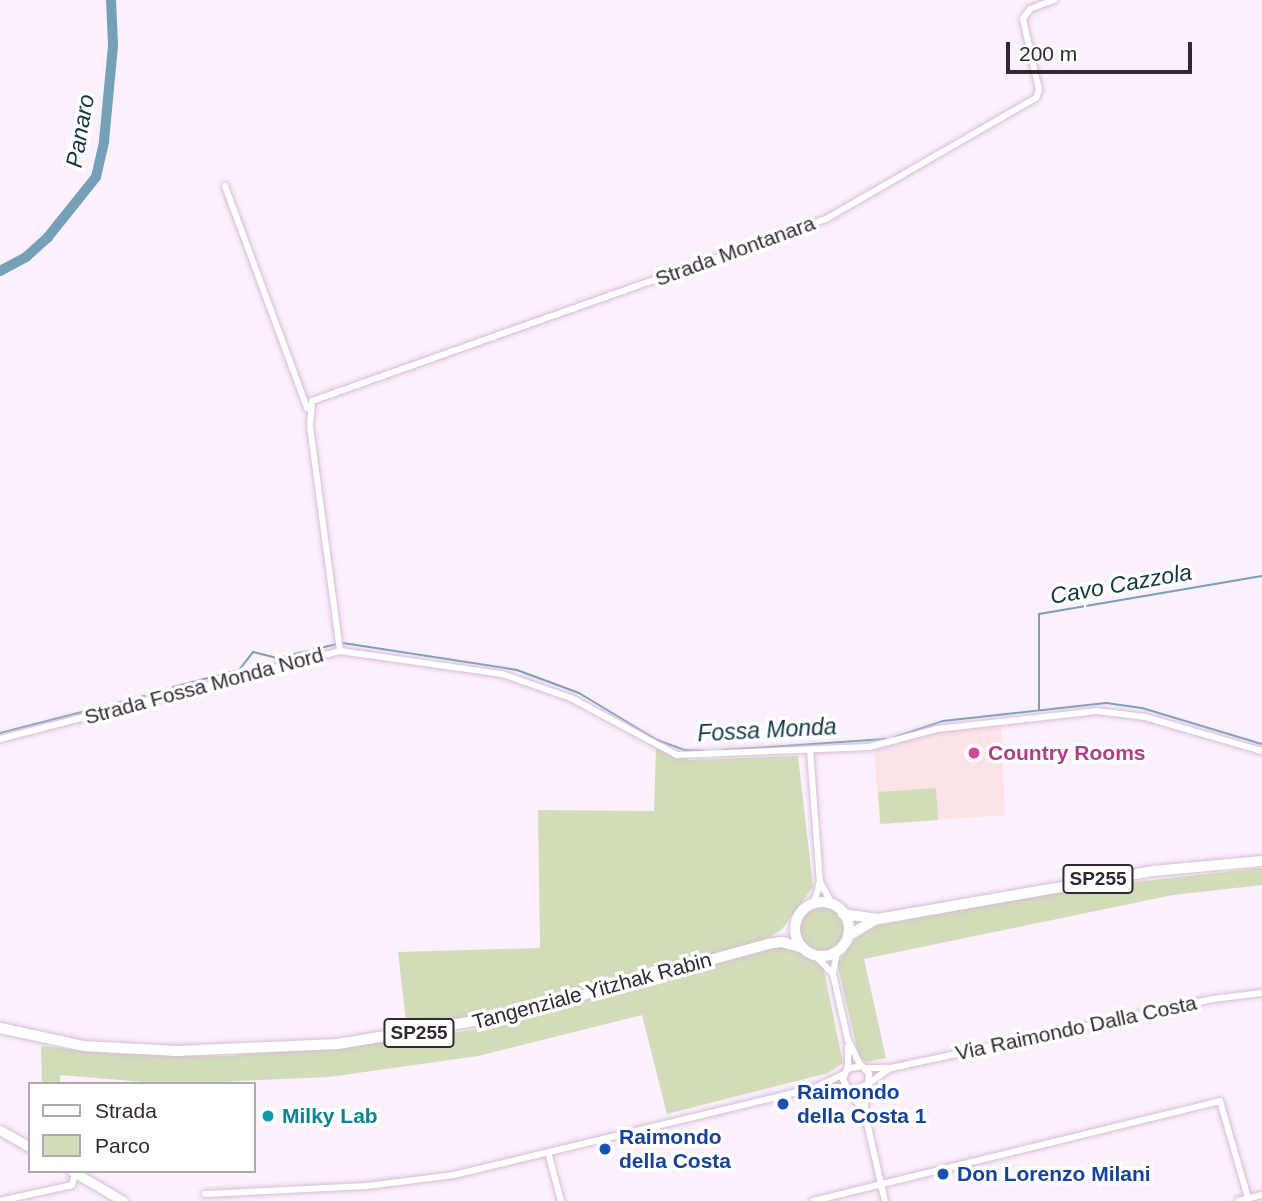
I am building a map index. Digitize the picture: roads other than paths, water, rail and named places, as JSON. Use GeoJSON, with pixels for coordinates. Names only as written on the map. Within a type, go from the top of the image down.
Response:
{"type":"FeatureCollection","features":[{"type":"Feature","properties":{"kind":"main road","name":"SP255"},"geometry":{"type":"LineString","coordinates":[[844,914],[878,919],[1154,871],[1262,861]]}},
{"type":"Feature","properties":{"kind":"main road"},"geometry":{"type":"LineString","coordinates":[[814,903],[833,905],[844,914],[848,936]]}},
{"type":"Feature","properties":{"kind":"main road","name":"Tangenziale Yitzhak Rabin"},"geometry":{"type":"LineString","coordinates":[[767,944],[814,903]]}},
{"type":"Feature","properties":{"kind":"main road","name":"SP255"},"geometry":{"type":"LineString","coordinates":[[837,951],[848,936],[878,919]]}},
{"type":"Feature","properties":{"kind":"main road"},"geometry":{"type":"LineString","coordinates":[[796,921],[796,936],[803,948]]}},
{"type":"Feature","properties":{"kind":"main road","name":"Tangenziale Yitzhak Rabin"},"geometry":{"type":"LineString","coordinates":[[0,1028],[72,1045],[177,1051],[338,1044],[510,1015],[767,944],[782,942],[803,948],[815,955]]}},
{"type":"Feature","properties":{"kind":"main road"},"geometry":{"type":"LineString","coordinates":[[815,955],[837,951]]}},
{"type":"Feature","properties":{"kind":"main road"},"geometry":{"type":"LineString","coordinates":[[0,1130],[28,1146]]}},
{"type":"Feature","properties":{"kind":"main road"},"geometry":{"type":"LineString","coordinates":[[75,1173],[123,1201]]}},
{"type":"Feature","properties":{"kind":"street","name":"Strada Montanara"},"geometry":{"type":"LineString","coordinates":[[308,410],[320,397],[826,219],[1037,98],[1039,90],[1023,19],[1030,9],[1054,0]]}},
{"type":"Feature","properties":{"kind":"street"},"geometry":{"type":"LineString","coordinates":[[225,186],[308,410],[339,646]]}},
{"type":"Feature","properties":{"kind":"street","name":"Strada Fossa Monda Nord"},"geometry":{"type":"LineString","coordinates":[[0,739],[339,646],[502,674],[571,698],[677,755],[887,745],[937,729],[1097,711],[1146,717],[1262,751]]}},
{"type":"Feature","properties":{"kind":"street"},"geometry":{"type":"LineString","coordinates":[[810,750],[820,882],[814,903]]}},
{"type":"Feature","properties":{"kind":"street"},"geometry":{"type":"LineString","coordinates":[[820,882],[833,905]]}},
{"type":"Feature","properties":{"kind":"street"},"geometry":{"type":"LineString","coordinates":[[837,951],[832,974],[848,1040],[862,1066],[867,1085],[865,1114],[885,1201]]}},
{"type":"Feature","properties":{"kind":"street"},"geometry":{"type":"LineString","coordinates":[[815,955],[832,974]]}},
{"type":"Feature","properties":{"kind":"street","name":"Via Raimondo Dalla Costa"},"geometry":{"type":"LineString","coordinates":[[891,1068],[1213,999],[1262,993]]}},
{"type":"Feature","properties":{"kind":"street"},"geometry":{"type":"LineString","coordinates":[[848,1040],[846,1071],[850,1089],[865,1114]]}},
{"type":"Feature","properties":{"kind":"street"},"geometry":{"type":"LineString","coordinates":[[205,1195],[367,1186],[549,1156],[817,1087],[846,1071],[862,1066],[891,1068]]}},
{"type":"Feature","properties":{"kind":"street"},"geometry":{"type":"LineString","coordinates":[[817,1087],[850,1089],[867,1085],[891,1068]]}},
{"type":"Feature","properties":{"kind":"street"},"geometry":{"type":"LineString","coordinates":[[813,1201],[1220,1101],[1248,1198]]}},
{"type":"Feature","properties":{"kind":"street"},"geometry":{"type":"LineString","coordinates":[[549,1156],[561,1201]]}},
{"type":"Feature","properties":{"kind":"street"},"geometry":{"type":"LineString","coordinates":[[0,1201],[72,1185],[73,1173]]}},
{"type":"Feature","properties":{"kind":"street"},"geometry":{"type":"LineString","coordinates":[[1238,1201],[1262,1195]]}},
{"type":"Feature","properties":{"kind":"waterway","name":"Panaro"},"geometry":{"type":"LineString","coordinates":[[0,271],[26,257],[48,237],[96,177],[104,141],[113,45],[111,0]]}},
{"type":"Feature","properties":{"kind":"waterway","name":"Cavo Cazzola"},"geometry":{"type":"LineString","coordinates":[[1039,710],[1039,614],[1262,576]]}},
{"type":"Feature","properties":{"kind":"waterway","name":"Fossa Monda"},"geometry":{"type":"LineString","coordinates":[[343,643],[517,670],[579,693],[657,740],[684,750],[704,751]]}},
{"type":"Feature","properties":{"kind":"waterway","name":"Fossa Monda"},"geometry":{"type":"LineString","coordinates":[[173,687],[239,670],[253,652],[277,658],[337,644]]}},
{"type":"Feature","properties":{"kind":"waterway","name":"Fossa Monda"},"geometry":{"type":"LineString","coordinates":[[0,733],[144,696]]}},
{"type":"Feature","properties":{"kind":"waterway","name":"Fossa Monda"},"geometry":{"type":"LineString","coordinates":[[895,737],[943,721],[1106,703],[1142,708],[1262,744]]}},
{"type":"Feature","properties":{"kind":"waterway","name":"Fossa Monda"},"geometry":{"type":"LineString","coordinates":[[724,750],[886,739]]}},
{"type":"Feature","properties":{"kind":"place","name":"Country Rooms"},"geometry":{"type":"Point","coordinates":[974,753]}},
{"type":"Feature","properties":{"kind":"place","name":"Raimondo della Costa 1"},"geometry":{"type":"Point","coordinates":[783,1104]}},
{"type":"Feature","properties":{"kind":"place","name":"Milky Lab"},"geometry":{"type":"Point","coordinates":[268,1116]}},
{"type":"Feature","properties":{"kind":"place","name":"Raimondo della Costa"},"geometry":{"type":"Point","coordinates":[605,1149]}},
{"type":"Feature","properties":{"kind":"place","name":"Don Lorenzo Milani"},"geometry":{"type":"Point","coordinates":[943,1174]}}]}
